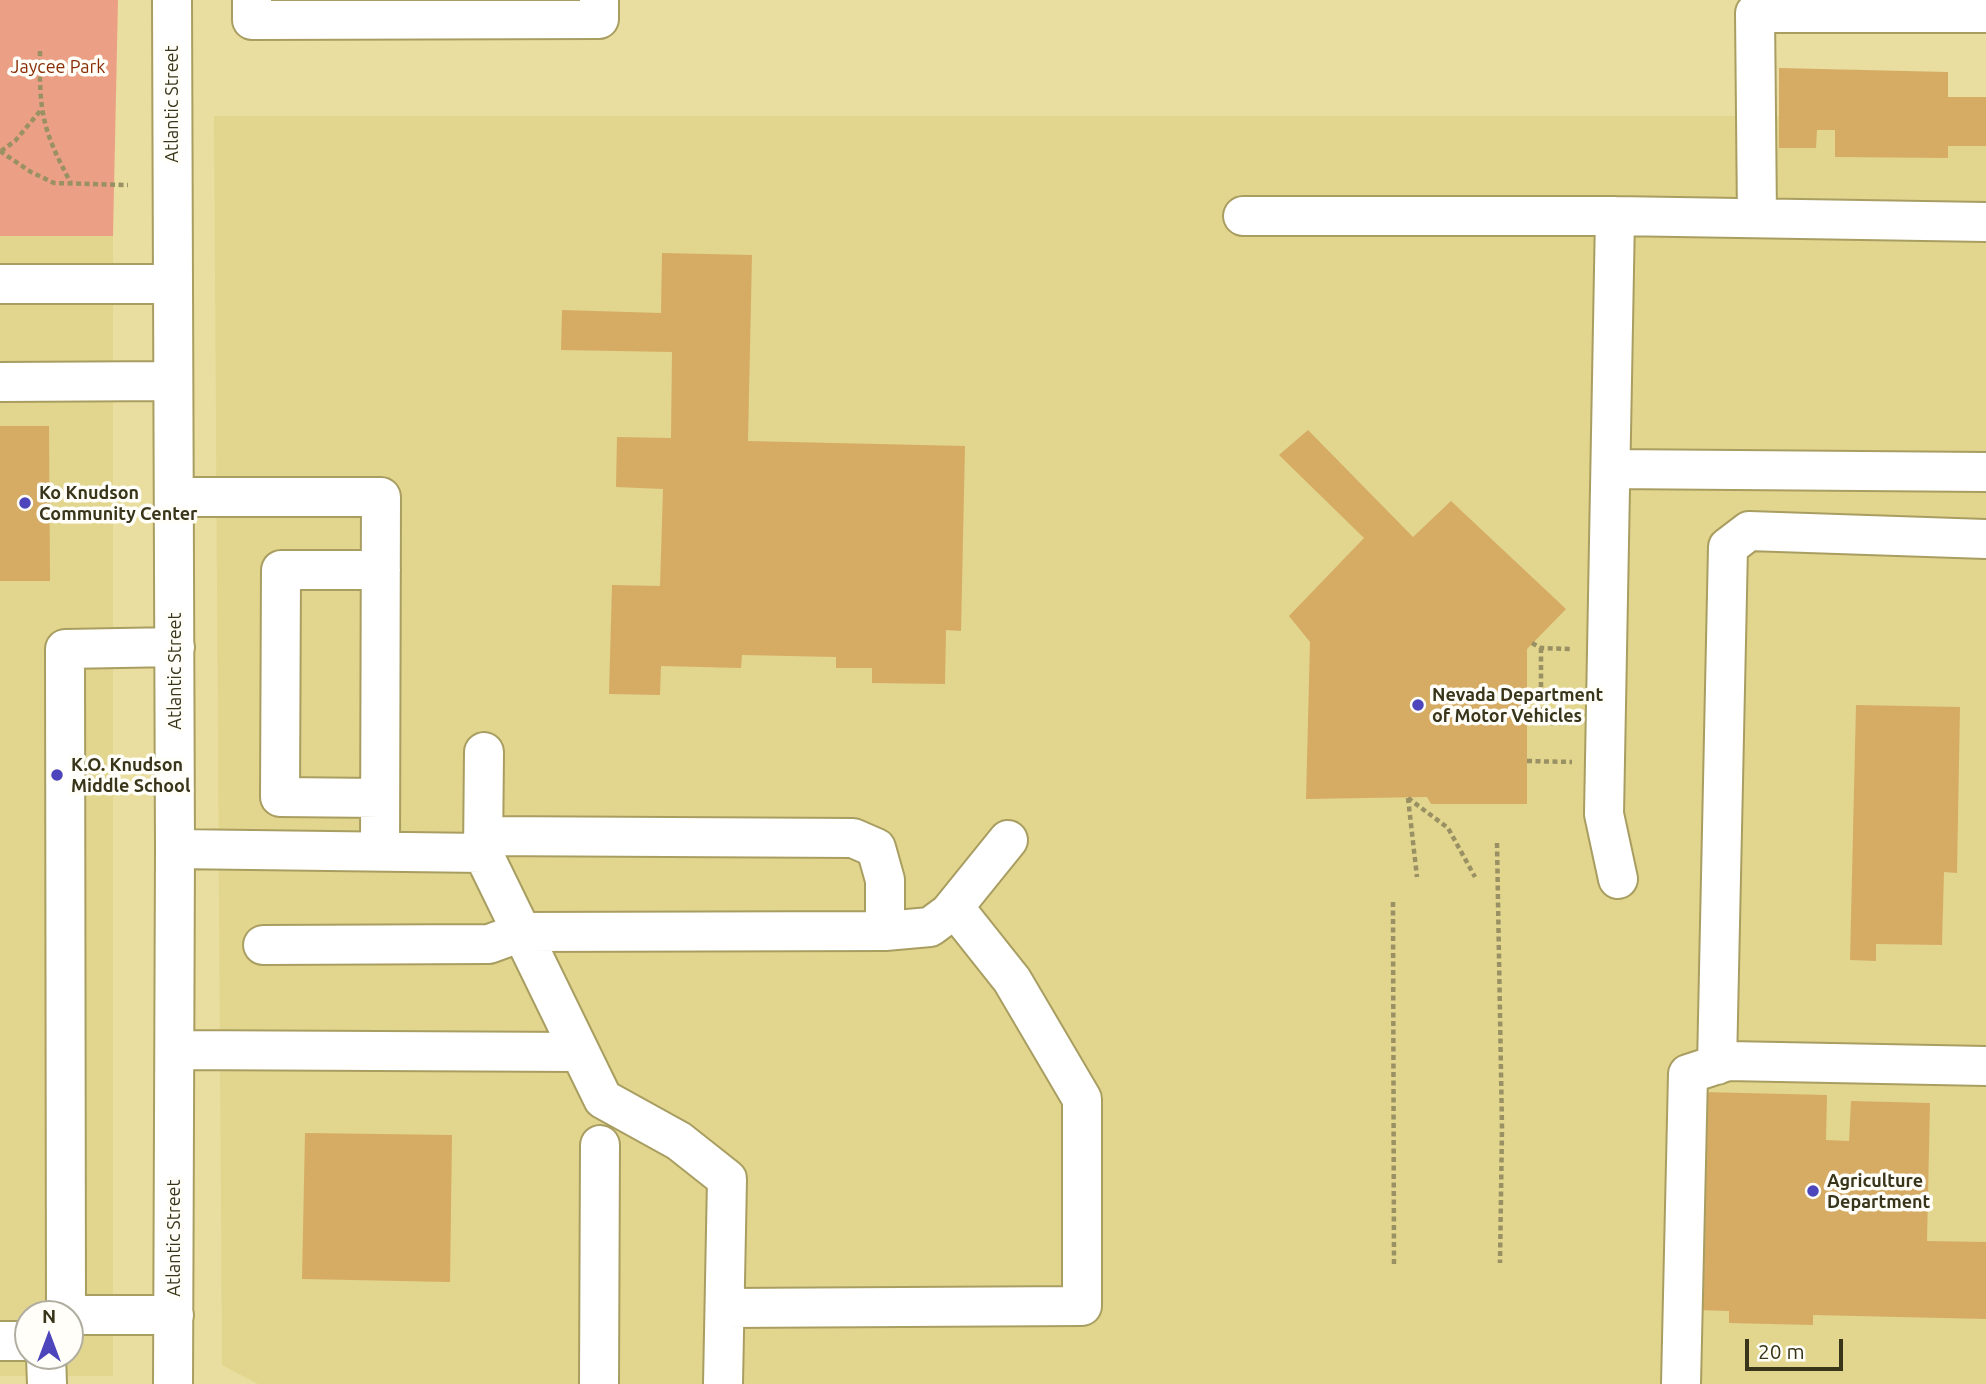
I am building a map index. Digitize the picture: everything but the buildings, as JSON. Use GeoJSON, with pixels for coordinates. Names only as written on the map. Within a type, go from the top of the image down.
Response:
{"type":"FeatureCollection","features":[{"type":"Feature","properties":{"kind":"street","name":"Atlantic Street"},"geometry":{"type":"LineString","coordinates":[[172,0],[175,849],[173,1384]]}},
{"type":"Feature","properties":{"kind":"street"},"geometry":{"type":"LineString","coordinates":[[252,0],[252,20],[266,20],[599,19],[599,0]]}},
{"type":"Feature","properties":{"kind":"street"},"geometry":{"type":"LineString","coordinates":[[1757,218],[1755,13],[1986,13]]}},
{"type":"Feature","properties":{"kind":"street"},"geometry":{"type":"LineString","coordinates":[[1243,216],[1615,216],[1986,222]]}},
{"type":"Feature","properties":{"kind":"street"},"geometry":{"type":"LineString","coordinates":[[1615,216],[1604,814],[1618,879]]}},
{"type":"Feature","properties":{"kind":"street"},"geometry":{"type":"LineString","coordinates":[[0,284],[173,284]]}},
{"type":"Feature","properties":{"kind":"street"},"geometry":{"type":"LineString","coordinates":[[0,382],[173,381]]}},
{"type":"Feature","properties":{"kind":"street"},"geometry":{"type":"LineString","coordinates":[[1611,469],[1986,472]]}},
{"type":"Feature","properties":{"kind":"street"},"geometry":{"type":"LineString","coordinates":[[174,497],[381,497],[380,852]]}},
{"type":"Feature","properties":{"kind":"street"},"geometry":{"type":"LineString","coordinates":[[1717,1065],[1728,547],[1749,531],[1986,539]]}},
{"type":"Feature","properties":{"kind":"street"},"geometry":{"type":"LineString","coordinates":[[380,798],[280,797],[280,663],[281,570],[381,570]]}},
{"type":"Feature","properties":{"kind":"street"},"geometry":{"type":"LineString","coordinates":[[68,1300],[65,649],[174,647]]}},
{"type":"Feature","properties":{"kind":"street"},"geometry":{"type":"LineString","coordinates":[[484,752],[483,844],[522,932],[603,1099],[679,1141],[727,1179],[723,1384]]}},
{"type":"Feature","properties":{"kind":"street"},"geometry":{"type":"LineString","coordinates":[[175,849],[380,852],[483,844],[853,838],[876,848],[885,880],[885,931]]}},
{"type":"Feature","properties":{"kind":"street"},"geometry":{"type":"LineString","coordinates":[[264,945],[489,944],[522,932],[885,931],[930,927],[954,907],[1008,840]]}},
{"type":"Feature","properties":{"kind":"street"},"geometry":{"type":"LineString","coordinates":[[724,1308],[1082,1306],[1082,1099],[1012,980],[954,907]]}},
{"type":"Feature","properties":{"kind":"street"},"geometry":{"type":"LineString","coordinates":[[174,1050],[580,1052]]}},
{"type":"Feature","properties":{"kind":"street"},"geometry":{"type":"LineString","coordinates":[[1681,1384],[1688,1074],[1728,1061],[1986,1066]]}},
{"type":"Feature","properties":{"kind":"street"},"geometry":{"type":"LineString","coordinates":[[599,1384],[600,1145]]}},
{"type":"Feature","properties":{"kind":"street"},"geometry":{"type":"LineString","coordinates":[[84,1315],[174,1315]]}},
{"type":"Feature","properties":{"kind":"path"},"geometry":{"type":"LineString","coordinates":[[40,51],[41,110],[46,130],[71,183]]}},
{"type":"Feature","properties":{"kind":"path"},"geometry":{"type":"LineString","coordinates":[[41,110],[15,141],[0,151],[31,172],[54,183],[128,186]]}},
{"type":"Feature","properties":{"kind":"path"},"geometry":{"type":"LineString","coordinates":[[1541,648],[1541,723],[1606,723]]}},
{"type":"Feature","properties":{"kind":"path"},"geometry":{"type":"LineString","coordinates":[[1417,877],[1408,798],[1448,828],[1475,877]]}},
{"type":"Feature","properties":{"kind":"path"},"geometry":{"type":"LineString","coordinates":[[1497,843],[1502,1128],[1500,1263]]}},
{"type":"Feature","properties":{"kind":"path"},"geometry":{"type":"LineString","coordinates":[[1393,902],[1394,1265]]}},
{"type":"Feature","properties":{"kind":"shaded area"},"geometry":{"type":"Polygon","coordinates":[[[214,116],[1986,116],[1986,1384],[258,1384],[222,1365],[214,116]]]}},
{"type":"Feature","properties":{"kind":"shaded area","name":"K.O. Knudson Middle School"},"geometry":{"type":"Polygon","coordinates":[[[0,236],[113,236],[113,1376],[0,1376],[0,236]]]}},
{"type":"Feature","properties":{"kind":"green space","name":"Jaycee Park"},"geometry":{"type":"Polygon","coordinates":[[[0,0],[118,0],[113,236],[0,236],[0,0]]]}},
{"type":"Feature","properties":{"kind":"place","name":"Ko Knudson Community Center"},"geometry":{"type":"Point","coordinates":[25,503]}},
{"type":"Feature","properties":{"kind":"place","name":"Nevada Department of Motor Vehicles"},"geometry":{"type":"Point","coordinates":[1418,705]}},
{"type":"Feature","properties":{"kind":"place","name":"K.O. Knudson Middle School"},"geometry":{"type":"Point","coordinates":[57,775]}},
{"type":"Feature","properties":{"kind":"place","name":"Agriculture Department"},"geometry":{"type":"Point","coordinates":[1813,1191]}}]}
